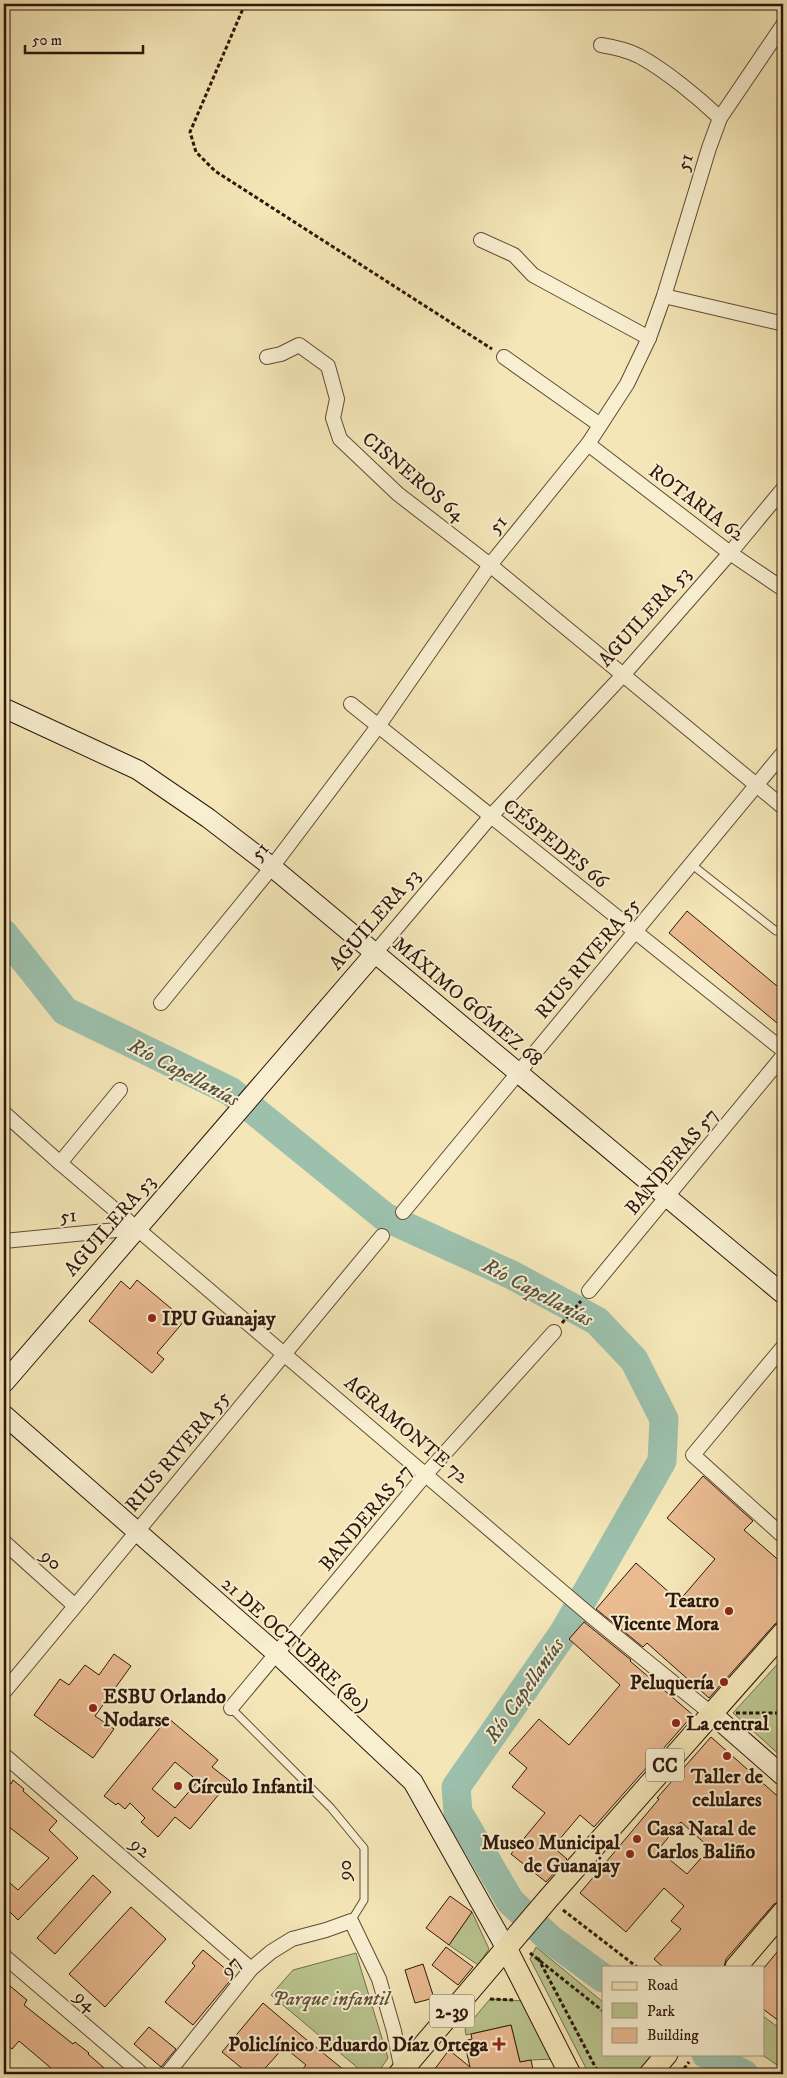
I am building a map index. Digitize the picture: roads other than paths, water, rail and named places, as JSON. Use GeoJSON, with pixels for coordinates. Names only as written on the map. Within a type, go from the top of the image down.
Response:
{"type":"FeatureCollection","features":[{"type":"Feature","properties":{"kind":"main road","name":"CC"},"geometry":{"type":"LineString","coordinates":[[506,1948],[548,1898],[721,1715],[783,1633]]}},
{"type":"Feature","properties":{"kind":"main road"},"geometry":{"type":"LineString","coordinates":[[737,1966],[783,1912]]}},
{"type":"Feature","properties":{"kind":"main road","name":"2-39"},"geometry":{"type":"LineString","coordinates":[[400,2073],[506,1948]]}},
{"type":"Feature","properties":{"kind":"main road"},"geometry":{"type":"LineString","coordinates":[[506,1948],[570,2074]]}},
{"type":"Feature","properties":{"kind":"main road"},"geometry":{"type":"LineString","coordinates":[[650,2074],[665,2056]]}},
{"type":"Feature","properties":{"kind":"street","name":"51"},"geometry":{"type":"LineString","coordinates":[[161,1003],[272,867],[379,725],[490,565],[588,444],[627,384],[649,338],[664,296],[720,118],[783,25]]}},
{"type":"Feature","properties":{"kind":"street"},"geometry":{"type":"LineString","coordinates":[[601,45],[639,56],[693,94],[720,118]]}},
{"type":"Feature","properties":{"kind":"street"},"geometry":{"type":"LineString","coordinates":[[481,240],[514,255],[533,275],[649,338]]}},
{"type":"Feature","properties":{"kind":"street"},"geometry":{"type":"LineString","coordinates":[[664,296],[780,323]]}},
{"type":"Feature","properties":{"kind":"street","name":"CISNEROS 64"},"geometry":{"type":"LineString","coordinates":[[267,357],[281,354],[299,345],[328,366],[337,398],[333,418],[340,439],[398,494],[490,565],[783,807]]}},
{"type":"Feature","properties":{"kind":"street"},"geometry":{"type":"LineString","coordinates":[[504,357],[600,425]]}},
{"type":"Feature","properties":{"kind":"street","name":"ROTARIA 62"},"geometry":{"type":"LineString","coordinates":[[588,444],[730,553],[783,589]]}},
{"type":"Feature","properties":{"kind":"street","name":"AGUILERA 53"},"geometry":{"type":"LineString","coordinates":[[4,1383],[491,816],[624,674],[730,553],[783,489]]}},
{"type":"Feature","properties":{"kind":"street","name":"CÉSPEDES 66"},"geometry":{"type":"LineString","coordinates":[[350,704],[379,725],[783,1050]]}},
{"type":"Feature","properties":{"kind":"street","name":"MÁXIMO GÓMEZ 68"},"geometry":{"type":"LineString","coordinates":[[4,708],[138,770],[208,818],[272,867],[783,1294]]}},
{"type":"Feature","properties":{"kind":"street","name":"RIUS RIVERA 55"},"geometry":{"type":"LineString","coordinates":[[403,1212],[783,753]]}},
{"type":"Feature","properties":{"kind":"street","name":"BANDERAS 57"},"geometry":{"type":"LineString","coordinates":[[590,1291],[783,1056]]}},
{"type":"Feature","properties":{"kind":"street"},"geometry":{"type":"LineString","coordinates":[[60,1164],[120,1090]]}},
{"type":"Feature","properties":{"kind":"street","name":"AGRAMONTE 72"},"geometry":{"type":"LineString","coordinates":[[4,1113],[60,1164],[591,1616],[721,1715],[783,1776]]}},
{"type":"Feature","properties":{"kind":"street","name":"51"},"geometry":{"type":"LineString","coordinates":[[4,1241],[137,1228]]}},
{"type":"Feature","properties":{"kind":"street","name":"RIUS RIVERA 55"},"geometry":{"type":"LineString","coordinates":[[4,1692],[382,1236]]}},
{"type":"Feature","properties":{"kind":"street","name":"BANDERAS 57"},"geometry":{"type":"LineString","coordinates":[[231,1708],[426,1474],[554,1332]]}},
{"type":"Feature","properties":{"kind":"street"},"geometry":{"type":"LineString","coordinates":[[783,1347],[693,1455],[783,1536]]}},
{"type":"Feature","properties":{"kind":"street","name":"21 DE OCTUBRE (80)"},"geometry":{"type":"LineString","coordinates":[[4,1415],[277,1654],[413,1782],[506,1948]]}},
{"type":"Feature","properties":{"kind":"street","name":"90"},"geometry":{"type":"LineString","coordinates":[[4,1542],[74,1606]]}},
{"type":"Feature","properties":{"kind":"street","name":"92"},"geometry":{"type":"LineString","coordinates":[[4,1755],[252,1969]]}},
{"type":"Feature","properties":{"kind":"street"},"geometry":{"type":"LineString","coordinates":[[350,1921],[379,1978],[394,2031],[400,2073]]}},
{"type":"Feature","properties":{"kind":"street","name":"97"},"geometry":{"type":"LineString","coordinates":[[167,2074],[252,1969],[271,1952],[292,1940],[350,1921]]}},
{"type":"Feature","properties":{"kind":"street","name":"94"},"geometry":{"type":"LineString","coordinates":[[4,1956],[142,2074]]}},
{"type":"Feature","properties":{"kind":"lane"},"geometry":{"type":"LineString","coordinates":[[691,864],[776,931]]}},
{"type":"Feature","properties":{"kind":"lane","name":"90"},"geometry":{"type":"LineString","coordinates":[[231,1708],[331,1808],[364,1848],[364,1900],[350,1921]]}},
{"type":"Feature","properties":{"kind":"waterway","name":"Río Capellanías"},"geometry":{"type":"LineString","coordinates":[[4,934],[65,1011],[230,1091],[385,1217],[512,1275],[597,1321],[634,1360],[664,1419],[662,1461],[564,1632],[456,1787],[458,1812],[510,1901],[550,1939],[602,1977]]}},
{"type":"Feature","properties":{"kind":"waterway","name":"Río Capellanías"},"geometry":{"type":"LineString","coordinates":[[710,2056],[744,2074]]}},
{"type":"Feature","properties":{"kind":"place","name":"IPU Guanajay"},"geometry":{"type":"Point","coordinates":[152,1318]}},
{"type":"Feature","properties":{"kind":"place","name":"Teatro Vicente Mora"},"geometry":{"type":"Point","coordinates":[729,1611]}},
{"type":"Feature","properties":{"kind":"place","name":"Peluquería"},"geometry":{"type":"Point","coordinates":[724,1682]}},
{"type":"Feature","properties":{"kind":"place","name":"ESBU Orlando Nodarse"},"geometry":{"type":"Point","coordinates":[93,1708]}},
{"type":"Feature","properties":{"kind":"place","name":"La central"},"geometry":{"type":"Point","coordinates":[676,1723]}},
{"type":"Feature","properties":{"kind":"place","name":"Taller de celulares"},"geometry":{"type":"Point","coordinates":[727,1756]}},
{"type":"Feature","properties":{"kind":"place","name":"Círculo Infantil"},"geometry":{"type":"Point","coordinates":[178,1786]}},
{"type":"Feature","properties":{"kind":"place","name":"Casa Natal de Carlos Baliño"},"geometry":{"type":"Point","coordinates":[637,1839]}},
{"type":"Feature","properties":{"kind":"place","name":"Museo Municipal de Guanajay"},"geometry":{"type":"Point","coordinates":[630,1854]}},
{"type":"Feature","properties":{"kind":"place","name":"Policlínico Eduardo Díaz Ortega"},"geometry":{"type":"Point","coordinates":[499,2044]}},
{"type":"Feature","properties":{"kind":"park label","name":"Parque infantil"},"geometry":{"type":"Point","coordinates":[331,1998]}}]}
